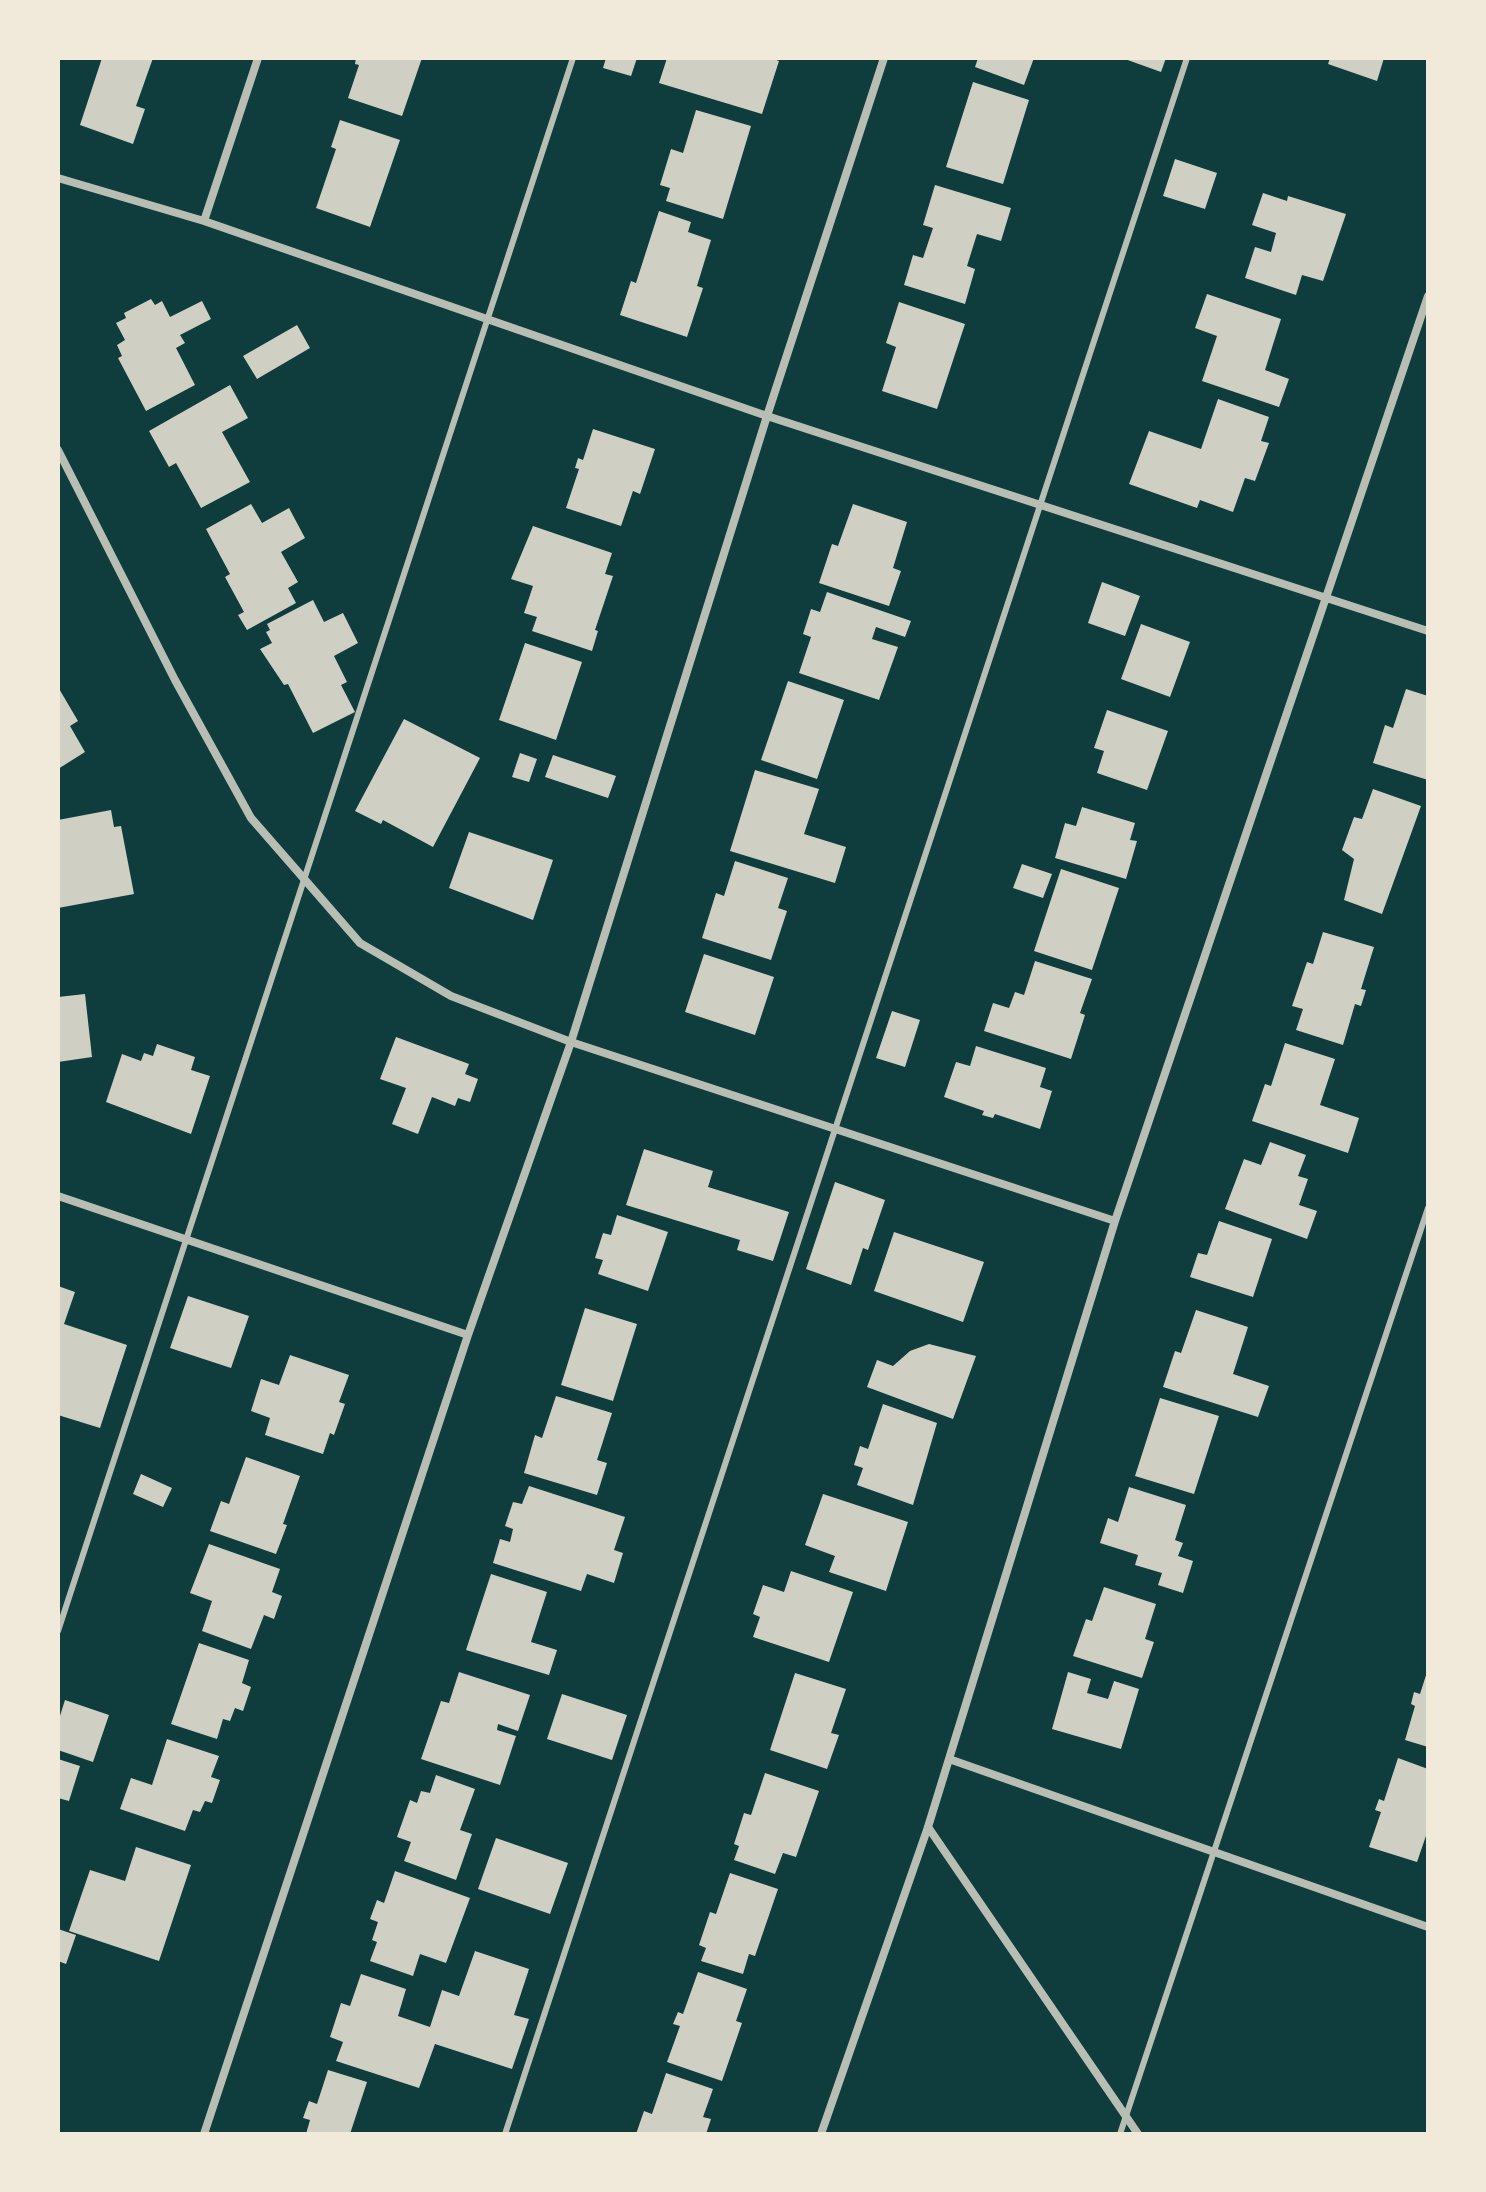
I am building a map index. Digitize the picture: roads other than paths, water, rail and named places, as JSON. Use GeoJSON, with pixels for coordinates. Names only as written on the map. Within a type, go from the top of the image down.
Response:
{"type":"FeatureCollection","features":[{"type":"Feature","properties":{"kind":"street"},"geometry":{"type":"LineString","coordinates":[[204,221],[258,58]]}},
{"type":"Feature","properties":{"kind":"street"},"geometry":{"type":"LineString","coordinates":[[204,2134],[468,1335],[571,1042],[767,416],[884,58]]}},
{"type":"Feature","properties":{"kind":"street"},"geometry":{"type":"LineString","coordinates":[[58,178],[204,221],[767,416],[1428,631]]}},
{"type":"Feature","properties":{"kind":"street"},"geometry":{"type":"LineString","coordinates":[[821,2134],[928,1827],[1115,1221],[1428,296]]}},
{"type":"Feature","properties":{"kind":"street"},"geometry":{"type":"LineString","coordinates":[[58,450],[175,680],[251,818],[360,943],[451,996],[571,1042],[1115,1221]]}},
{"type":"Feature","properties":{"kind":"street"},"geometry":{"type":"LineString","coordinates":[[58,1196],[468,1335]]}},
{"type":"Feature","properties":{"kind":"street"},"geometry":{"type":"LineString","coordinates":[[949,1759],[1428,1927]]}},
{"type":"Feature","properties":{"kind":"street"},"geometry":{"type":"LineString","coordinates":[[928,1827],[1138,2134]]}},
{"type":"Feature","properties":{"kind":"lane"},"geometry":{"type":"LineString","coordinates":[[58,1631],[573,58]]}},
{"type":"Feature","properties":{"kind":"lane"},"geometry":{"type":"LineString","coordinates":[[505,2134],[1187,58]]}},
{"type":"Feature","properties":{"kind":"lane"},"geometry":{"type":"LineString","coordinates":[[1120,2134],[1428,1208]]}}]}
